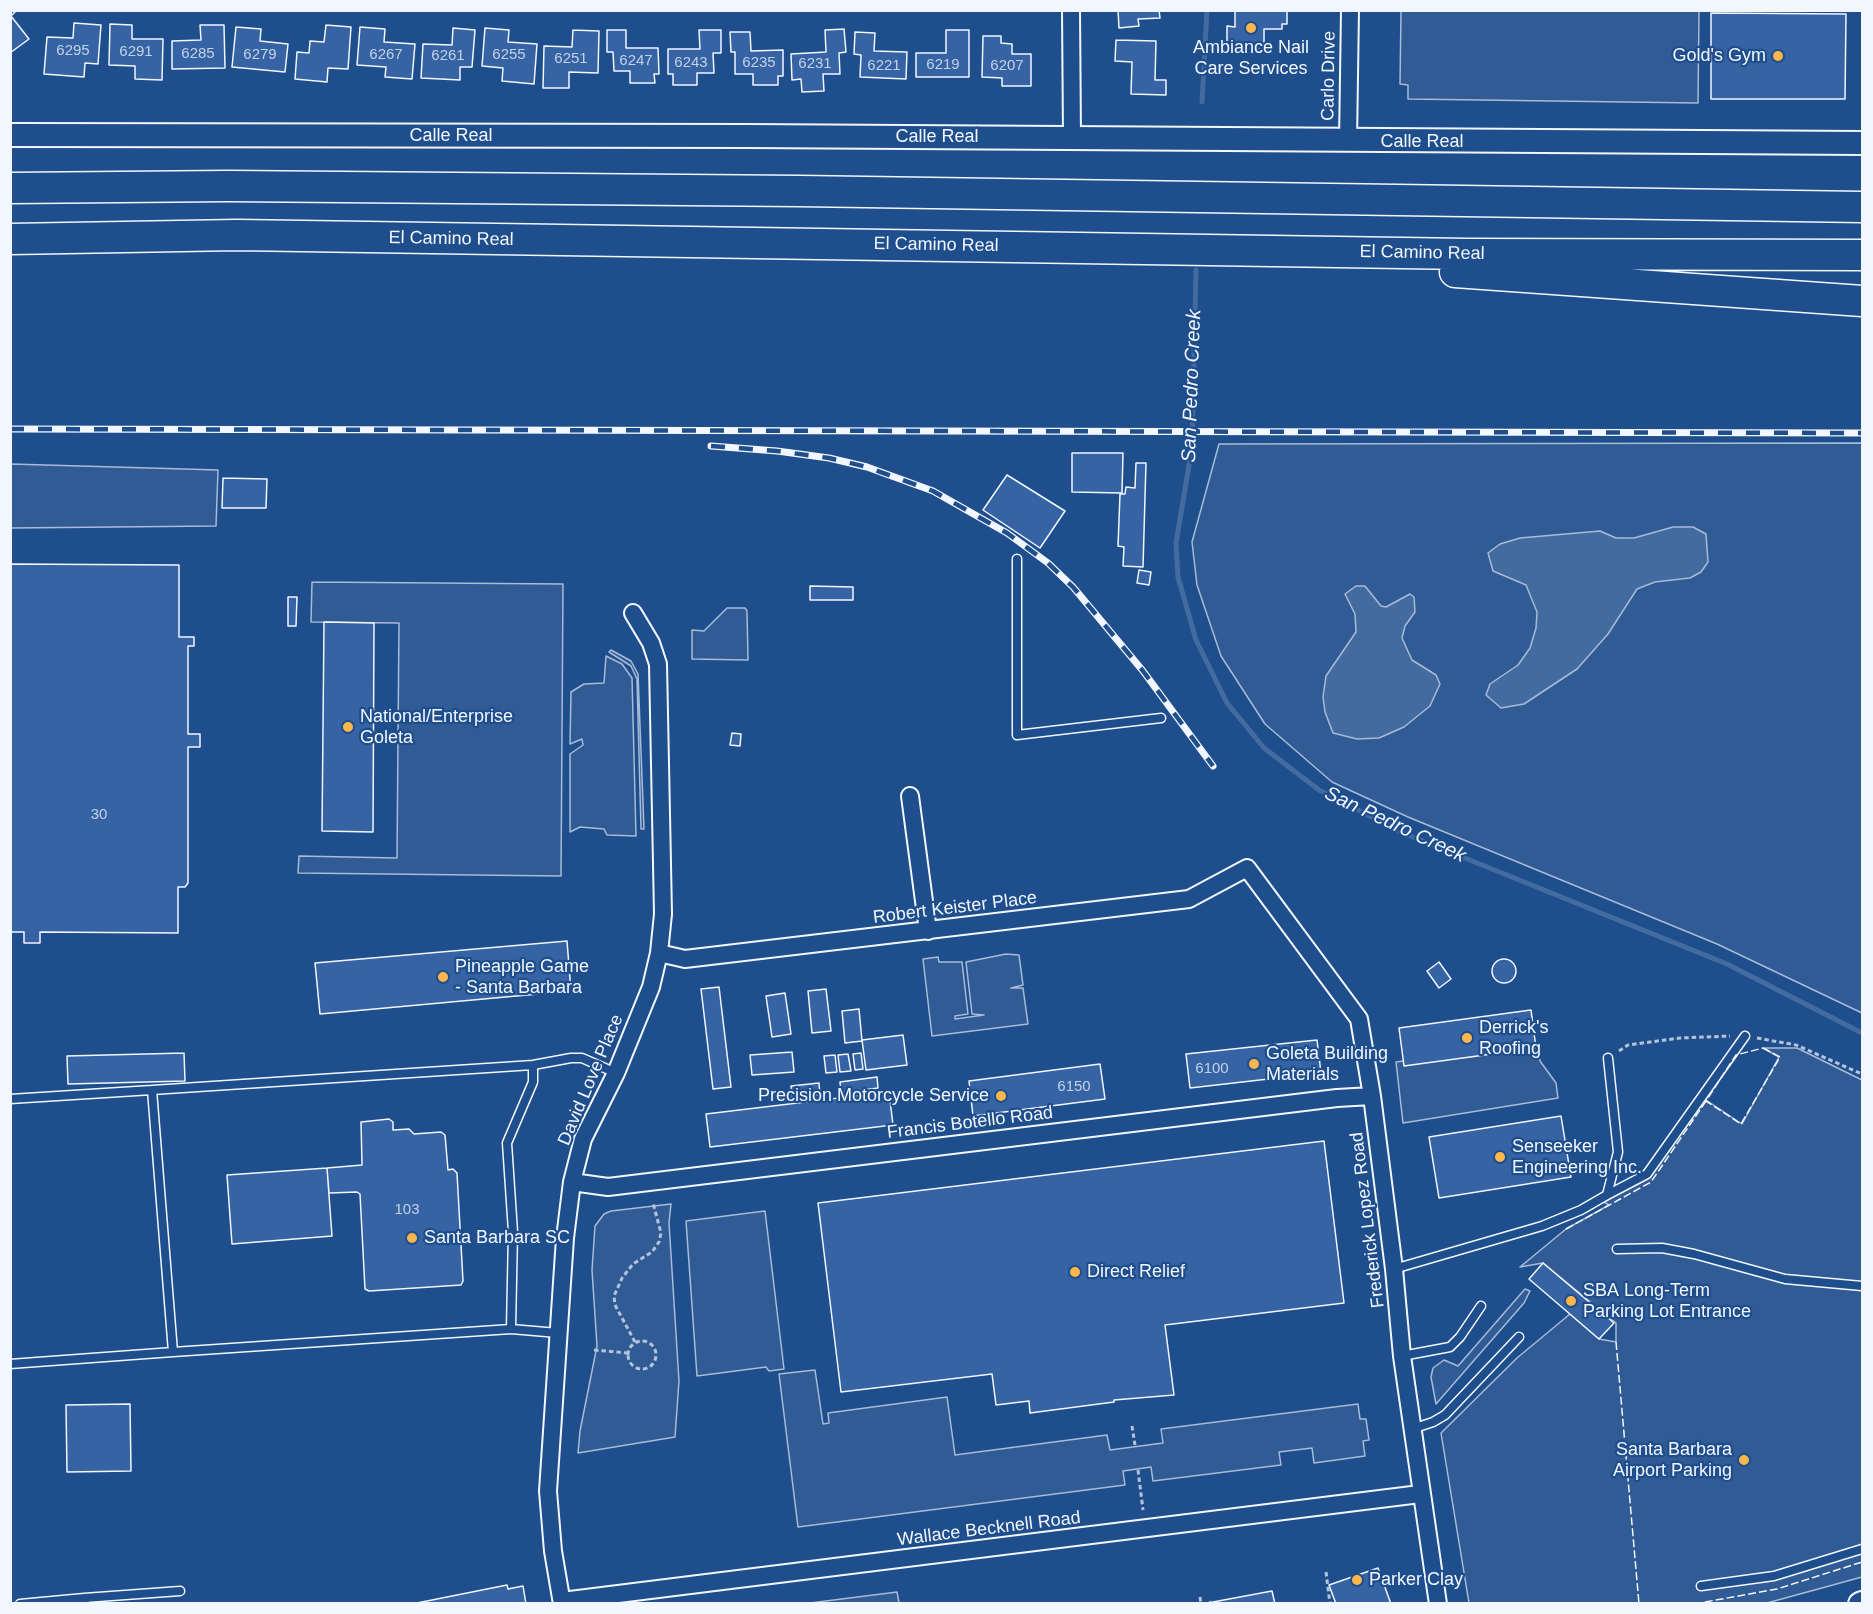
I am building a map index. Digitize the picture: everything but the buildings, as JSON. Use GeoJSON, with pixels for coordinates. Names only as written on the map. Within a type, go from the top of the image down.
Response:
{"type":"FeatureCollection","features":[{"type":"Feature","properties":{"kind":"highway"},"geometry":{"type":"LineString","coordinates":[[10,188],[240,186],[1863,207]]}},
{"type":"Feature","properties":{"kind":"highway","name":"El Camino Real"},"geometry":{"type":"LineString","coordinates":[[10,239],[237,235],[1337,252],[1863,255]]}},
{"type":"Feature","properties":{"kind":"highway"},"geometry":{"type":"LineString","coordinates":[[1337,252],[1410,269],[1863,302]]}},
{"type":"Feature","properties":{"kind":"main road","name":"Calle Real"},"geometry":{"type":"LineString","coordinates":[[10,135],[1863,143]]}},
{"type":"Feature","properties":{"kind":"street"},"geometry":{"type":"LineString","coordinates":[[1071,10],[1072,138]]}},
{"type":"Feature","properties":{"kind":"street","name":"Carlo Drive"},"geometry":{"type":"LineString","coordinates":[[1348,142],[1350,10]]}},
{"type":"Feature","properties":{"kind":"street","name":"David Love Place"},"geometry":{"type":"LineString","coordinates":[[562,1602],[553,1551],[548,1491],[564,1238],[572,1182],[583,1139],[616,1073],[651,987],[660,953],[663,851],[658,664],[651,643],[633,614]]}},
{"type":"Feature","properties":{"kind":"street"},"geometry":{"type":"LineString","coordinates":[[910,796],[928,931]]}},
{"type":"Feature","properties":{"kind":"street","name":"Robert Keister Place"},"geometry":{"type":"LineString","coordinates":[[660,953],[685,959],[1189,899],[1248,868]]}},
{"type":"Feature","properties":{"kind":"street","name":"Frederick Lopez Road"},"geometry":{"type":"LineString","coordinates":[[1248,868],[1359,1019],[1372,1096],[1420,1494],[1438,1604]]}},
{"type":"Feature","properties":{"kind":"street","name":"Francis Botello Road"},"geometry":{"type":"LineString","coordinates":[[572,1182],[608,1186],[1325,1099],[1372,1096]]}},
{"type":"Feature","properties":{"kind":"street","name":"Wallace Becknell Road"},"geometry":{"type":"LineString","coordinates":[[562,1602],[1420,1494]]}},
{"type":"Feature","properties":{"kind":"lane"},"geometry":{"type":"LineString","coordinates":[[1017,560],[1017,735],[1161,718]]}},
{"type":"Feature","properties":{"kind":"lane"},"geometry":{"type":"LineString","coordinates":[[1394,1269],[1542,1226],[1581,1210],[1647,1174],[1745,1036]]}},
{"type":"Feature","properties":{"kind":"lane"},"geometry":{"type":"LineString","coordinates":[[10,1099],[533,1065],[582,1058],[616,1073]]}},
{"type":"Feature","properties":{"kind":"lane"},"geometry":{"type":"LineString","coordinates":[[1607,1195],[1618,1152],[1608,1058]]}},
{"type":"Feature","properties":{"kind":"lane"},"geometry":{"type":"LineString","coordinates":[[511,1329],[513,1232],[507,1143],[533,1082],[533,1065]]}},
{"type":"Feature","properties":{"kind":"lane"},"geometry":{"type":"LineString","coordinates":[[152,1090],[173,1352]]}},
{"type":"Feature","properties":{"kind":"lane"},"geometry":{"type":"LineString","coordinates":[[1617,1249],[1662,1248],[1694,1254],[1785,1279],[1863,1286]]}},
{"type":"Feature","properties":{"kind":"lane"},"geometry":{"type":"LineString","coordinates":[[1402,1356],[1425,1354],[1450,1347],[1460,1338],[1481,1306]]}},
{"type":"Feature","properties":{"kind":"lane"},"geometry":{"type":"LineString","coordinates":[[10,1364],[511,1329],[558,1333]]}},
{"type":"Feature","properties":{"kind":"lane"},"geometry":{"type":"LineString","coordinates":[[1412,1429],[1445,1415],[1519,1337]]}},
{"type":"Feature","properties":{"kind":"lane"},"geometry":{"type":"LineString","coordinates":[[1701,1586],[1783,1574],[1863,1549]]}},
{"type":"Feature","properties":{"kind":"lane"},"geometry":{"type":"LineString","coordinates":[[20,1604],[84,1601],[180,1591]]}},
{"type":"Feature","properties":{"kind":"path"},"geometry":{"type":"LineString","coordinates":[[635,1342],[615,1305],[614,1296],[622,1278],[633,1264],[652,1252],[659,1242],[662,1233],[652,1203]]}},
{"type":"Feature","properties":{"kind":"path"},"geometry":{"type":"LineString","coordinates":[[635,1342],[649,1342],[657,1354],[655,1361],[645,1369],[632,1366],[628,1353],[635,1342]]}},
{"type":"Feature","properties":{"kind":"path"},"geometry":{"type":"LineString","coordinates":[[594,1350],[628,1353]]}},
{"type":"Feature","properties":{"kind":"path"},"geometry":{"type":"LineString","coordinates":[[1132,1426],[1135,1445]]}},
{"type":"Feature","properties":{"kind":"path"},"geometry":{"type":"LineString","coordinates":[[1138,1470],[1143,1510]]}},
{"type":"Feature","properties":{"kind":"path"},"geometry":{"type":"LineString","coordinates":[[1326,1572],[1330,1604]]}},
{"type":"Feature","properties":{"kind":"path"},"geometry":{"type":"LineString","coordinates":[[1200,1597],[1201,1604]]}},
{"type":"Feature","properties":{"kind":"shaded area"},"geometry":{"type":"Polygon","coordinates":[[[1401,11],[1699,11],[1698,103],[1408,99],[1408,85],[1400,84],[1401,11]]]}},
{"type":"Feature","properties":{"kind":"shaded area"},"geometry":{"type":"Polygon","coordinates":[[[1862,443],[1862,1013],[1717,944],[1408,817],[1332,782],[1265,724],[1221,656],[1197,585],[1192,542],[1219,444],[1862,443]]]}},
{"type":"Feature","properties":{"kind":"shaded area"},"geometry":{"type":"Polygon","coordinates":[[[11,464],[218,470],[216,526],[11,528],[11,464]]]}},
{"type":"Feature","properties":{"kind":"shaded area"},"geometry":{"type":"Polygon","coordinates":[[[1673,527],[1693,527],[1706,534],[1708,562],[1701,572],[1690,578],[1655,582],[1637,589],[1608,634],[1577,669],[1524,704],[1501,708],[1486,695],[1490,684],[1518,665],[1530,648],[1536,628],[1537,612],[1526,585],[1493,571],[1488,553],[1500,544],[1520,538],[1600,531],[1616,538],[1634,538],[1673,527]]]}},
{"type":"Feature","properties":{"kind":"shaded area"},"geometry":{"type":"Polygon","coordinates":[[[312,582],[563,584],[561,876],[298,873],[299,856],[397,858],[399,623],[311,622],[312,582]]]}},
{"type":"Feature","properties":{"kind":"shaded area"},"geometry":{"type":"Polygon","coordinates":[[[1356,586],[1365,586],[1381,606],[1386,607],[1410,594],[1414,597],[1415,612],[1405,626],[1402,638],[1412,660],[1436,675],[1440,684],[1430,706],[1404,727],[1379,738],[1357,739],[1333,733],[1325,712],[1323,697],[1326,676],[1356,632],[1355,614],[1345,594],[1356,586]]]}},
{"type":"Feature","properties":{"kind":"shaded area"},"geometry":{"type":"Polygon","coordinates":[[[727,608],[745,608],[747,611],[748,660],[692,659],[692,630],[704,631],[727,608]]]}},
{"type":"Feature","properties":{"kind":"shaded area"},"geometry":{"type":"Polygon","coordinates":[[[611,650],[631,661],[638,674],[644,829],[641,829],[637,679],[631,666],[609,652],[611,650]]]}},
{"type":"Feature","properties":{"kind":"shaded area"},"geometry":{"type":"Polygon","coordinates":[[[606,656],[622,664],[632,678],[636,836],[607,835],[604,829],[580,827],[570,832],[570,754],[583,745],[582,739],[570,744],[571,692],[584,684],[604,683],[606,656]]]}},
{"type":"Feature","properties":{"kind":"shaded area"},"geometry":{"type":"Polygon","coordinates":[[[1006,954],[1019,955],[1023,985],[1011,988],[1023,988],[1028,1024],[932,1036],[923,959],[938,957],[939,962],[962,962],[968,1014],[955,1016],[955,1019],[984,1015],[972,1014],[966,962],[1006,954]]]}},
{"type":"Feature","properties":{"kind":"shaded area"},"geometry":{"type":"Polygon","coordinates":[[[1537,1043],[1540,1061],[1556,1083],[1558,1098],[1403,1123],[1396,1062],[1537,1043]]]}},
{"type":"Feature","properties":{"kind":"shaded area"},"geometry":{"type":"Polygon","coordinates":[[[1763,1048],[1797,1048],[1862,1080],[1862,1577],[1767,1603],[1469,1603],[1441,1433],[1517,1358],[1570,1314],[1599,1339],[1616,1342],[1616,1323],[1543,1263],[1520,1267],[1566,1229],[1609,1205],[1604,1202],[1648,1179],[1703,1098],[1742,1124],[1779,1057],[1763,1048]]]}},
{"type":"Feature","properties":{"kind":"shaded area"},"geometry":{"type":"Polygon","coordinates":[[[671,1204],[669,1223],[679,1381],[675,1437],[578,1453],[580,1431],[597,1346],[592,1270],[595,1226],[604,1214],[611,1211],[671,1204]]]}},
{"type":"Feature","properties":{"kind":"shaded area"},"geometry":{"type":"Polygon","coordinates":[[[765,1211],[784,1369],[769,1371],[766,1367],[697,1376],[686,1221],[765,1211]]]}},
{"type":"Feature","properties":{"kind":"shaded area"},"geometry":{"type":"Polygon","coordinates":[[[1525,1289],[1530,1291],[1524,1303],[1436,1404],[1431,1377],[1433,1368],[1444,1360],[1458,1366],[1525,1289]]]}},
{"type":"Feature","properties":{"kind":"shaded area"},"geometry":{"type":"Polygon","coordinates":[[[815,1370],[823,1424],[829,1423],[828,1413],[947,1397],[955,1455],[1107,1435],[1110,1450],[1163,1443],[1161,1429],[1358,1404],[1360,1419],[1366,1419],[1369,1440],[1363,1441],[1365,1456],[1314,1463],[1312,1448],[1279,1452],[1281,1465],[1153,1481],[1151,1467],[1123,1471],[1125,1485],[798,1527],[779,1374],[815,1370]]]}},
{"type":"Feature","properties":{"kind":"shaded area"},"geometry":{"type":"Polygon","coordinates":[[[897,1592],[899,1603],[810,1603],[897,1592]]]}},
{"type":"Feature","properties":{"kind":"waterway","name":"San Pedro Creek"},"geometry":{"type":"LineString","coordinates":[[1202,102],[1207,10]]}},
{"type":"Feature","properties":{"kind":"waterway","name":"San Pedro Creek"},"geometry":{"type":"LineString","coordinates":[[1196,270],[1192,447],[1176,543],[1178,577],[1196,640],[1227,703],[1264,748],[1319,790],[1403,833],[1727,964],[1862,1033]]}},
{"type":"Feature","properties":{"kind":"railway"},"geometry":{"type":"LineString","coordinates":[[10,429],[1862,433]]}},
{"type":"Feature","properties":{"kind":"railway"},"geometry":{"type":"LineString","coordinates":[[711,446],[777,451],[829,458],[867,467],[933,491],[1007,533],[1048,563],[1073,587],[1143,671],[1213,766]]}},
{"type":"Feature","properties":{"kind":"fence"},"geometry":{"type":"LineString","coordinates":[[1763,1048],[1780,1057],[1741,1124],[1706,1101],[1736,1055],[1763,1048]]}},
{"type":"Feature","properties":{"kind":"fence"},"geometry":{"type":"LineString","coordinates":[[1566,1229],[1651,1182],[1706,1101]]}},
{"type":"Feature","properties":{"kind":"fence"},"geometry":{"type":"LineString","coordinates":[[1616,1342],[1639,1604]]}},
{"type":"Feature","properties":{"kind":"fence"},"geometry":{"type":"LineString","coordinates":[[1694,1604],[1777,1589],[1862,1562]]}},
{"type":"Feature","properties":{"kind":"place","name":"Ambiance Nail Care Services"},"geometry":{"type":"Point","coordinates":[1251,28]}},
{"type":"Feature","properties":{"kind":"place","name":"Gold's Gym"},"geometry":{"type":"Point","coordinates":[1778,56]}},
{"type":"Feature","properties":{"kind":"place","name":"National/Enterprise Goleta"},"geometry":{"type":"Point","coordinates":[348,727]}},
{"type":"Feature","properties":{"kind":"place","name":"Pineapple Game - Santa Barbara"},"geometry":{"type":"Point","coordinates":[443,977]}},
{"type":"Feature","properties":{"kind":"place","name":"Derrick's Roofing"},"geometry":{"type":"Point","coordinates":[1467,1038]}},
{"type":"Feature","properties":{"kind":"place","name":"Goleta Building Materials"},"geometry":{"type":"Point","coordinates":[1254,1064]}},
{"type":"Feature","properties":{"kind":"place","name":"Precision Motorcycle Service"},"geometry":{"type":"Point","coordinates":[1001,1096]}},
{"type":"Feature","properties":{"kind":"place","name":"Senseeker Engineering Inc."},"geometry":{"type":"Point","coordinates":[1500,1157]}},
{"type":"Feature","properties":{"kind":"place","name":"Santa Barbara SC"},"geometry":{"type":"Point","coordinates":[412,1238]}},
{"type":"Feature","properties":{"kind":"place","name":"Direct Relief"},"geometry":{"type":"Point","coordinates":[1075,1272]}},
{"type":"Feature","properties":{"kind":"place","name":"SBA Long-Term Parking Lot Entrance"},"geometry":{"type":"Point","coordinates":[1571,1301]}},
{"type":"Feature","properties":{"kind":"place","name":"Santa Barbara Airport Parking"},"geometry":{"type":"Point","coordinates":[1744,1460]}},
{"type":"Feature","properties":{"kind":"place","name":"Parker Clay"},"geometry":{"type":"Point","coordinates":[1357,1580]}}]}
